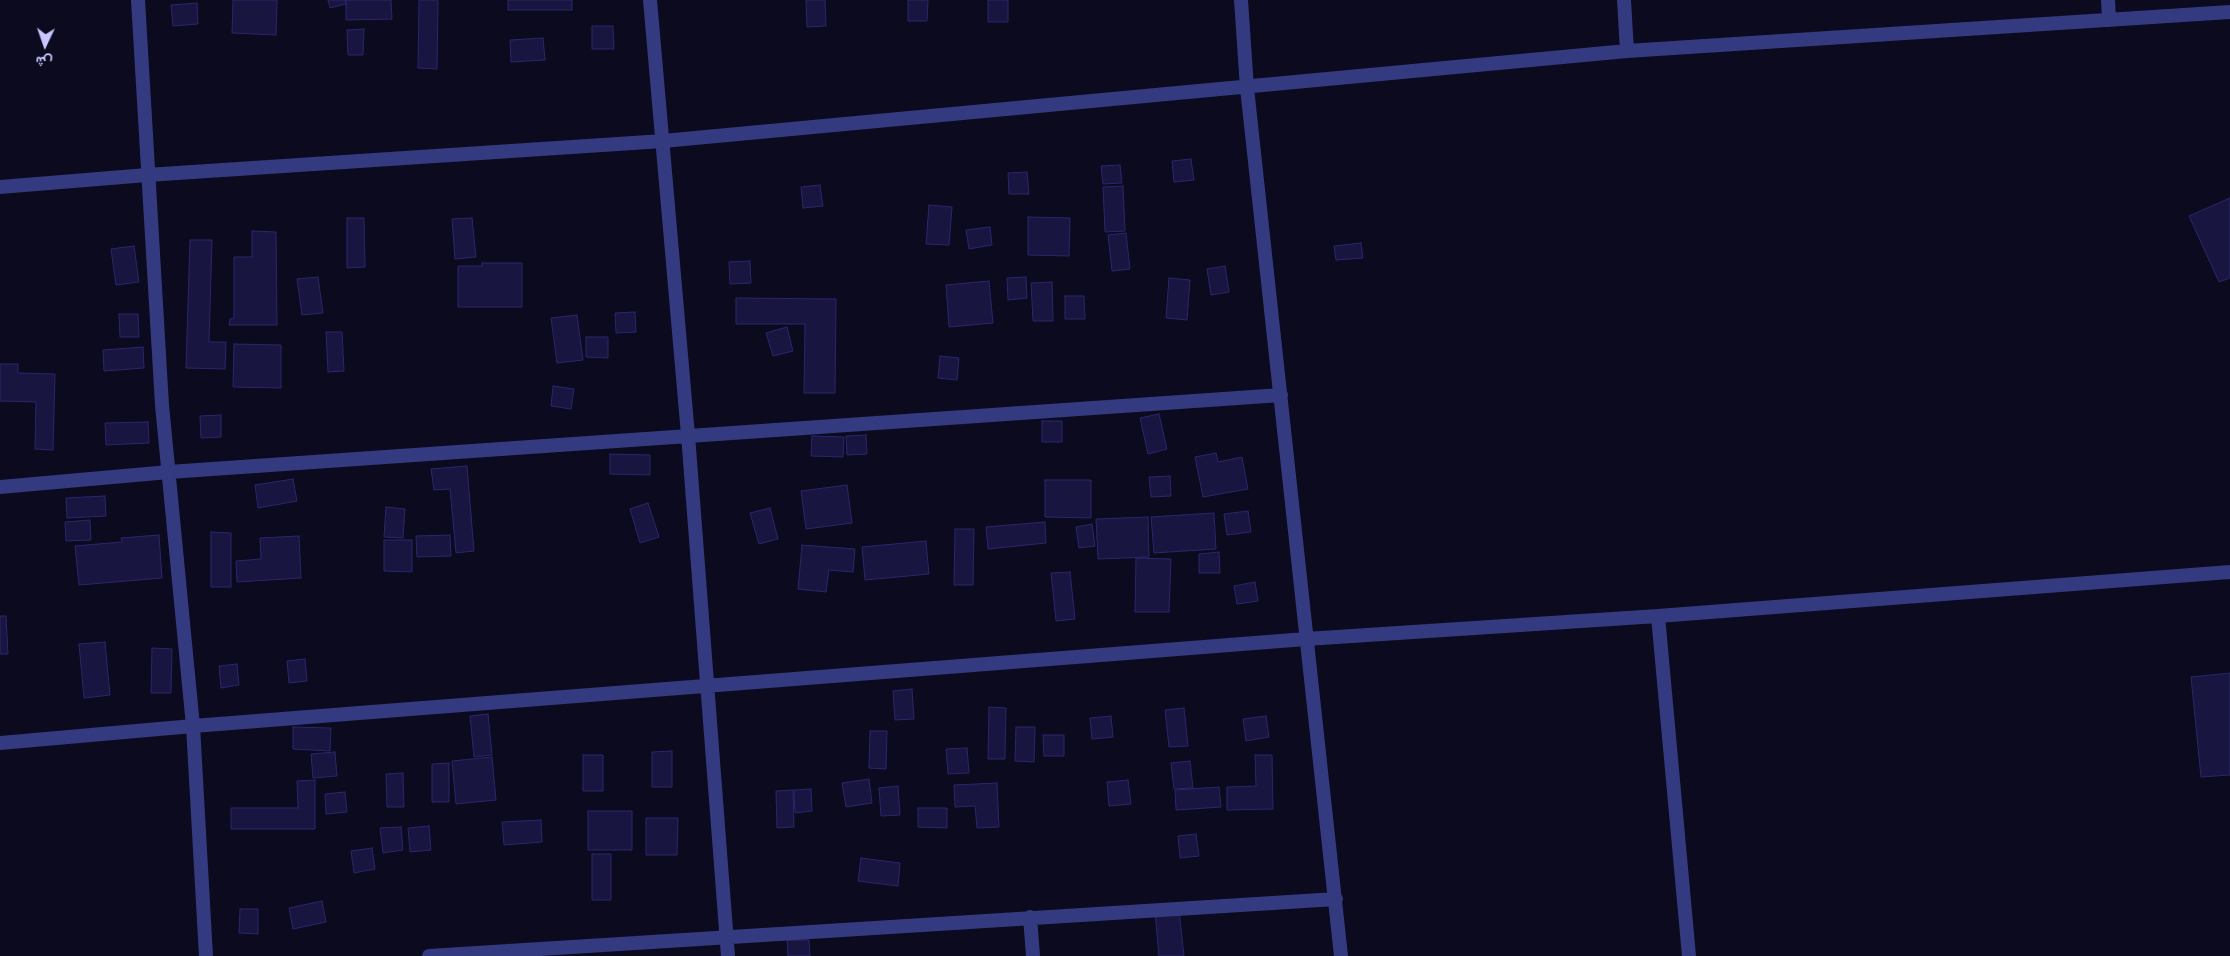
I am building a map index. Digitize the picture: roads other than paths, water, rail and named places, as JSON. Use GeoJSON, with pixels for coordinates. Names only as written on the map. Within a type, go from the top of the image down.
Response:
{"type":"FeatureCollection","features":[{"type":"Feature","properties":{"kind":"street"},"geometry":{"type":"LineString","coordinates":[[138,0],[161,395],[193,726],[206,956]]}},
{"type":"Feature","properties":{"kind":"street"},"geometry":{"type":"LineString","coordinates":[[650,0],[688,435],[728,956]]}},
{"type":"Feature","properties":{"kind":"street"},"geometry":{"type":"LineString","coordinates":[[1241,0],[1248,88],[1341,956]]}},
{"type":"Feature","properties":{"kind":"street"},"geometry":{"type":"LineString","coordinates":[[1624,0],[1627,51]]}},
{"type":"Feature","properties":{"kind":"street"},"geometry":{"type":"LineString","coordinates":[[2108,0],[2109,20]]}},
{"type":"Feature","properties":{"kind":"street"},"geometry":{"type":"LineString","coordinates":[[0,187],[147,175],[662,141],[1248,88],[1627,51],[2230,12]]}},
{"type":"Feature","properties":{"kind":"street"},"geometry":{"type":"LineString","coordinates":[[0,487],[169,472],[1281,395]]}},
{"type":"Feature","properties":{"kind":"street"},"geometry":{"type":"LineString","coordinates":[[0,743],[706,685],[1306,639],[1658,616],[2230,572]]}},
{"type":"Feature","properties":{"kind":"street"},"geometry":{"type":"LineString","coordinates":[[1658,616],[1689,956]]}},
{"type":"Feature","properties":{"kind":"street"},"geometry":{"type":"LineString","coordinates":[[430,956],[1336,899]]}},
{"type":"Feature","properties":{"kind":"street"},"geometry":{"type":"LineString","coordinates":[[1030,917],[1033,956]]}}]}
